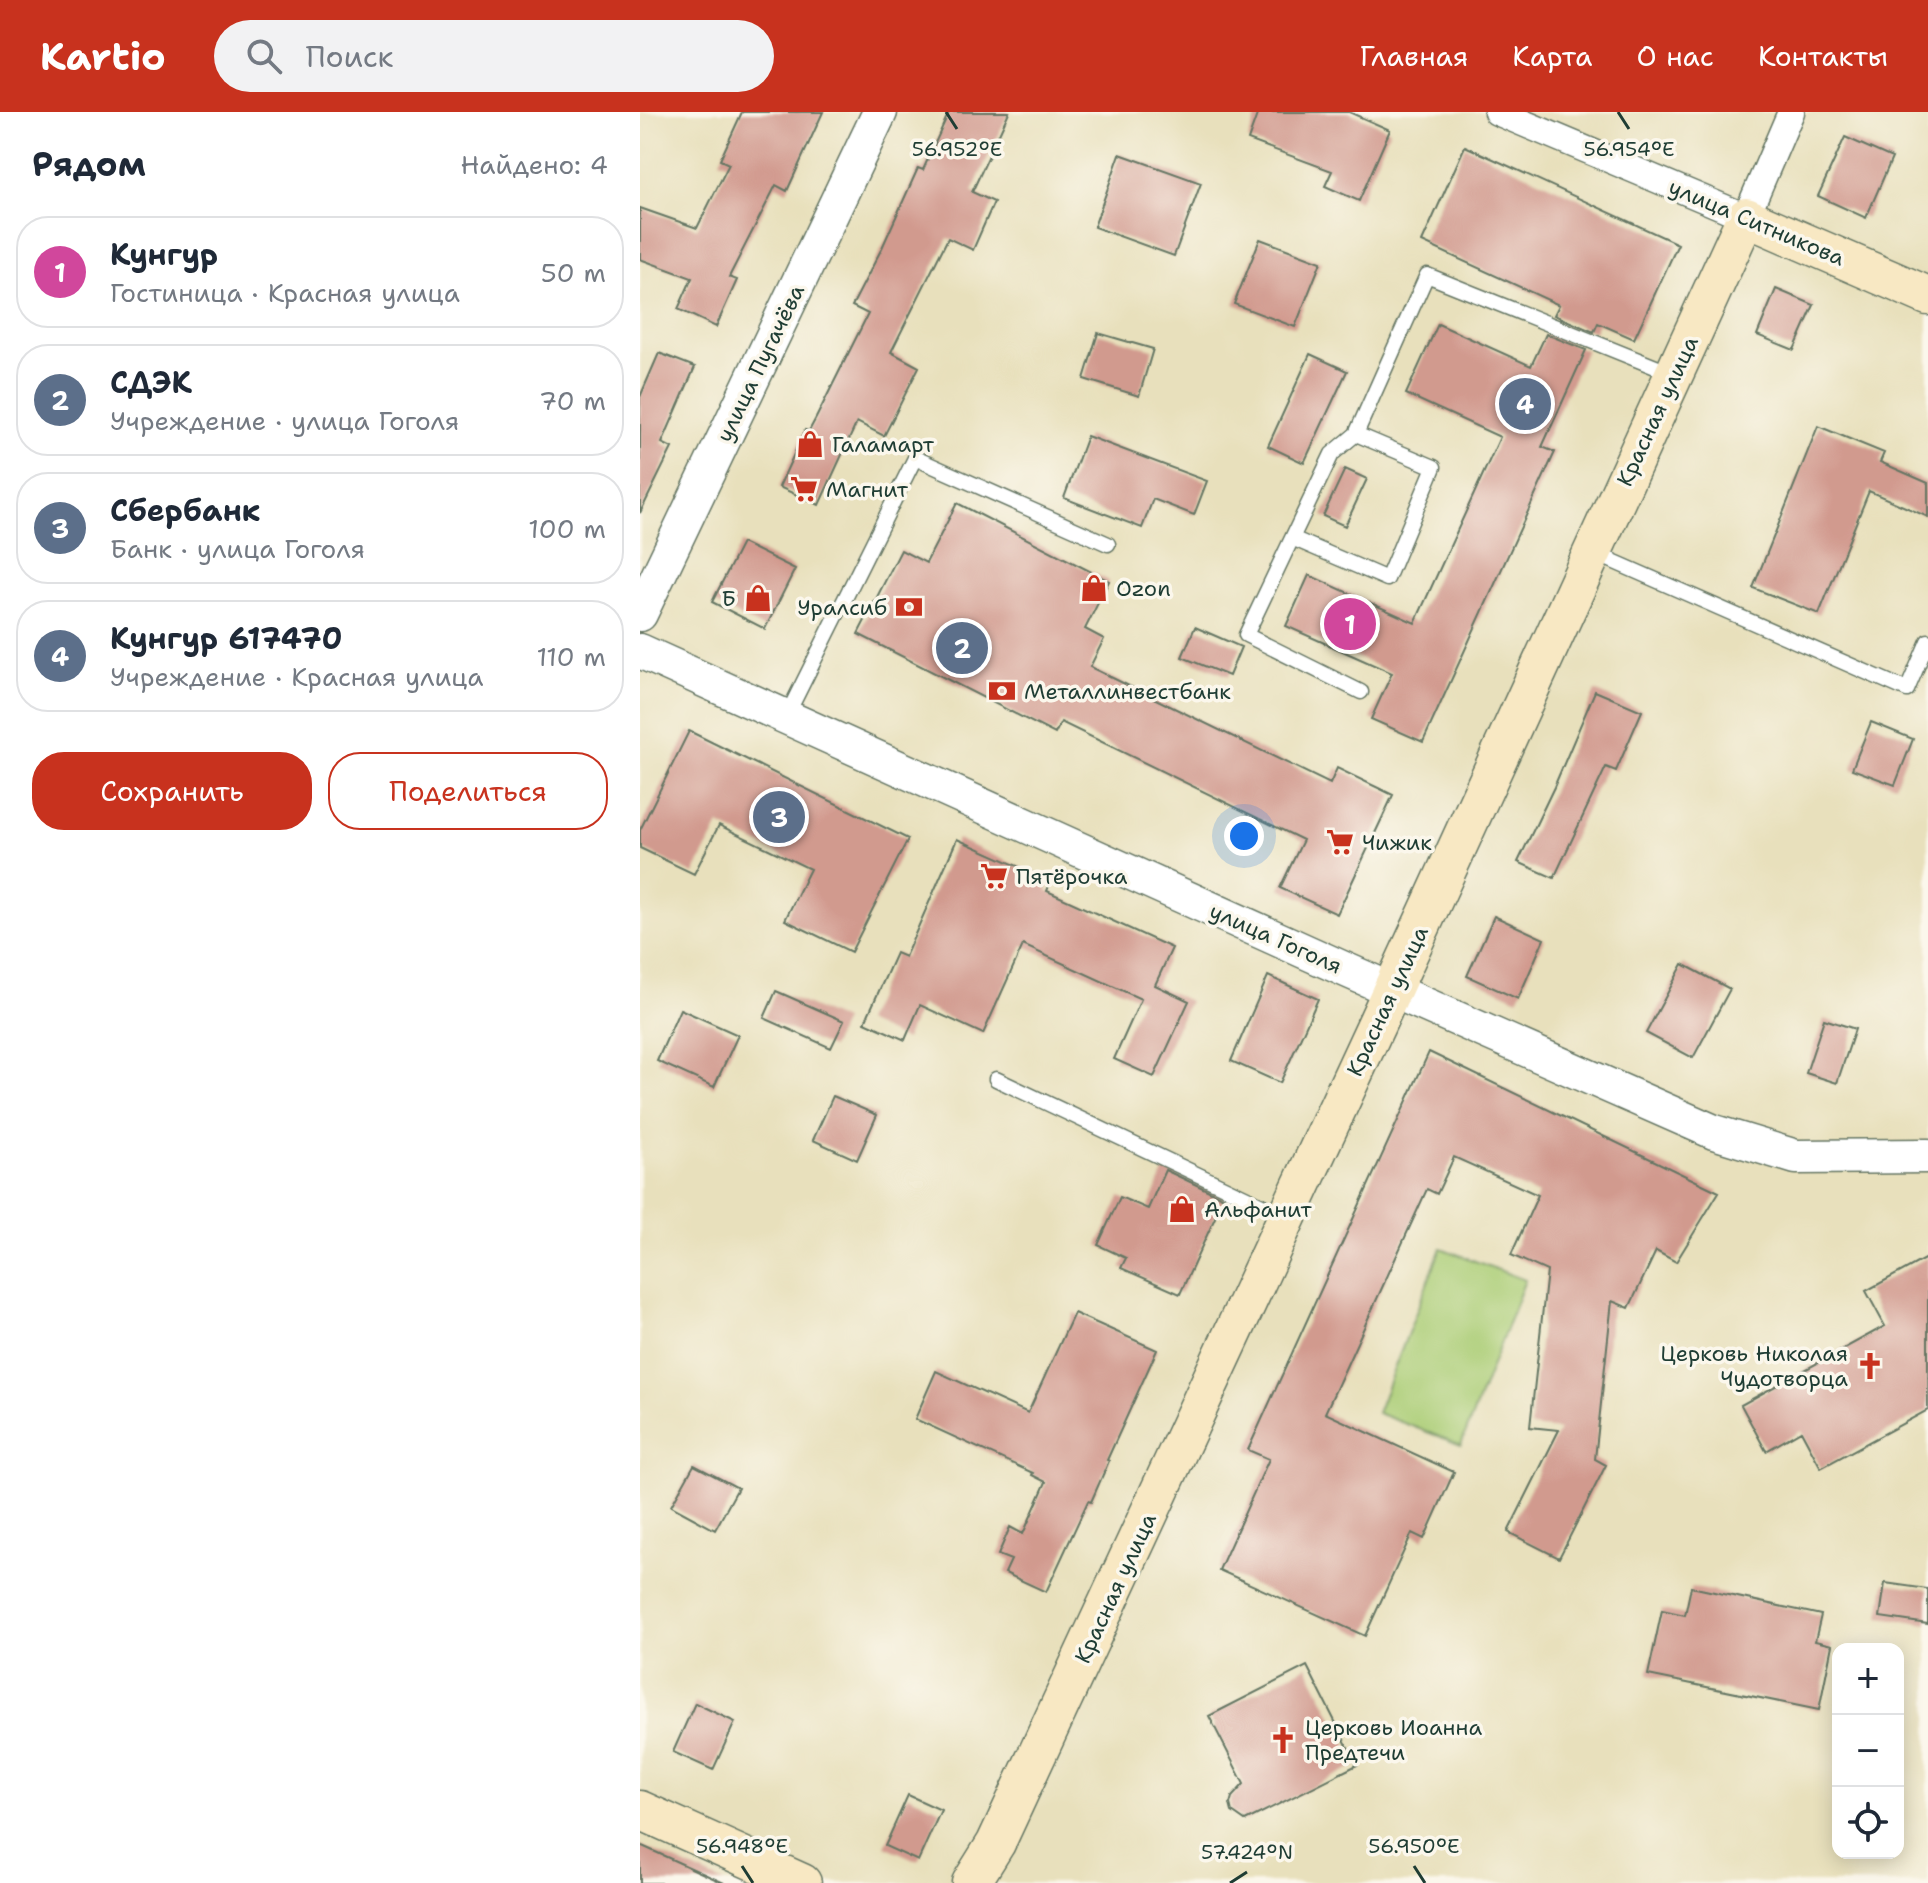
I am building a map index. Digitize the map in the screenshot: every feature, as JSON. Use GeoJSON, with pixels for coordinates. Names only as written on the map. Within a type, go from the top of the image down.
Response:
{"type":"FeatureCollection","features":[{"type":"Feature","properties":{"kind":"main road","name":"улица Ситникова"},"geometry":{"type":"LineString","coordinates":[[1746,217],[1928,296]]}},
{"type":"Feature","properties":{"kind":"main road","name":"Красная улица"},"geometry":{"type":"LineString","coordinates":[[971,1883],[996,1843],[1746,217]]}},
{"type":"Feature","properties":{"kind":"main road"},"geometry":{"type":"LineString","coordinates":[[640,1810],[802,1883]]}},
{"type":"Feature","properties":{"kind":"street","name":"улица Пугачёва"},"geometry":{"type":"LineString","coordinates":[[640,614],[880,112]]}},
{"type":"Feature","properties":{"kind":"street","name":"улица Ситникова"},"geometry":{"type":"LineString","coordinates":[[1497,112],[1746,217]]}},
{"type":"Feature","properties":{"kind":"street","name":"Красная улица"},"geometry":{"type":"LineString","coordinates":[[1746,217],[1791,112]]}},
{"type":"Feature","properties":{"kind":"street","name":"улица Гоголя"},"geometry":{"type":"LineString","coordinates":[[640,651],[1714,1132],[1796,1157],[1928,1156]]}},
{"type":"Feature","properties":{"kind":"lane"},"geometry":{"type":"LineString","coordinates":[[1361,692],[1246,635],[1332,454],[1356,434],[1427,275],[1674,374]]}},
{"type":"Feature","properties":{"kind":"lane"},"geometry":{"type":"LineString","coordinates":[[1292,538],[1387,579],[1434,467],[1356,434]]}},
{"type":"Feature","properties":{"kind":"lane"},"geometry":{"type":"LineString","coordinates":[[785,717],[915,458],[1108,544]]}},
{"type":"Feature","properties":{"kind":"lane"},"geometry":{"type":"LineString","coordinates":[[1592,552],[1907,690],[1928,641]]}},
{"type":"Feature","properties":{"kind":"lane"},"geometry":{"type":"LineString","coordinates":[[996,1079],[1287,1217]]}},
{"type":"Feature","properties":{"kind":"green space"},"geometry":{"type":"Polygon","coordinates":[[[1441,1248],[1525,1280],[1461,1445],[1377,1413],[1441,1248]]]}},
{"type":"Feature","properties":{"kind":"building"},"geometry":{"type":"Polygon","coordinates":[[[742,112],[823,112],[787,191],[776,185],[729,277],[737,280],[716,327],[678,309],[692,278],[640,259],[640,208],[697,228],[729,164],[720,160],[742,112]]]}},
{"type":"Feature","properties":{"kind":"building"},"geometry":{"type":"Polygon","coordinates":[[[949,112],[1009,112],[972,192],[994,202],[973,250],[948,238],[891,352],[919,367],[884,436],[857,422],[819,505],[779,487],[805,430],[809,431],[868,314],[852,306],[918,168],[923,170],[949,112]]]}},
{"type":"Feature","properties":{"kind":"building"},"geometry":{"type":"Polygon","coordinates":[[[1258,112],[1349,112],[1390,130],[1359,201],[1325,186],[1332,171],[1248,140],[1258,112]]]}},
{"type":"Feature","properties":{"kind":"building"},"geometry":{"type":"Polygon","coordinates":[[[1845,137],[1892,158],[1866,218],[1818,196],[1845,137]]]}},
{"type":"Feature","properties":{"kind":"building"},"geometry":{"type":"Polygon","coordinates":[[[1465,146],[1678,244],[1634,339],[1598,323],[1594,332],[1554,315],[1559,305],[1422,242],[1465,146]]]}},
{"type":"Feature","properties":{"kind":"building"},"geometry":{"type":"Polygon","coordinates":[[[1120,154],[1201,183],[1174,256],[1094,227],[1120,154]]]}},
{"type":"Feature","properties":{"kind":"building"},"geometry":{"type":"Polygon","coordinates":[[[1260,239],[1321,262],[1295,327],[1234,304],[1260,239]]]}},
{"type":"Feature","properties":{"kind":"building"},"geometry":{"type":"Polygon","coordinates":[[[1776,289],[1814,305],[1794,350],[1757,335],[1776,289]]]}},
{"type":"Feature","properties":{"kind":"building"},"geometry":{"type":"Polygon","coordinates":[[[1438,324],[1531,366],[1546,334],[1586,350],[1542,447],[1555,452],[1423,742],[1371,719],[1392,673],[1286,626],[1309,575],[1415,623],[1500,437],[1406,394],[1438,324]]]}},
{"type":"Feature","properties":{"kind":"building"},"geometry":{"type":"Polygon","coordinates":[[[1098,333],[1153,349],[1139,396],[1084,379],[1098,333]]]}},
{"type":"Feature","properties":{"kind":"building"},"geometry":{"type":"Polygon","coordinates":[[[659,353],[695,367],[662,443],[672,448],[640,513],[640,397],[659,353]]]}},
{"type":"Feature","properties":{"kind":"building"},"geometry":{"type":"Polygon","coordinates":[[[1310,354],[1347,371],[1304,463],[1268,446],[1310,354]]]}},
{"type":"Feature","properties":{"kind":"building"},"geometry":{"type":"Polygon","coordinates":[[[1818,426],[1884,453],[1880,462],[1928,483],[1928,517],[1869,491],[1819,614],[1753,588],[1818,426]]]}},
{"type":"Feature","properties":{"kind":"building"},"geometry":{"type":"Polygon","coordinates":[[[1087,436],[1207,481],[1194,515],[1153,499],[1142,528],[1064,498],[1087,436]]]}},
{"type":"Feature","properties":{"kind":"building"},"geometry":{"type":"Polygon","coordinates":[[[1345,469],[1367,479],[1345,526],[1323,516],[1345,469]]]}},
{"type":"Feature","properties":{"kind":"building"},"geometry":{"type":"Polygon","coordinates":[[[957,503],[1109,581],[1085,629],[1104,639],[1090,667],[1330,784],[1337,768],[1393,795],[1337,914],[1280,888],[1303,840],[1061,722],[1055,734],[858,634],[901,550],[926,563],[957,503]]]}},
{"type":"Feature","properties":{"kind":"building"},"geometry":{"type":"Polygon","coordinates":[[[742,543],[795,569],[765,629],[712,602],[742,543]]]}},
{"type":"Feature","properties":{"kind":"building"},"geometry":{"type":"Polygon","coordinates":[[[1195,627],[1241,647],[1229,676],[1182,657],[1195,627]]]}},
{"type":"Feature","properties":{"kind":"building"},"geometry":{"type":"Polygon","coordinates":[[[1595,691],[1642,711],[1616,771],[1606,767],[1554,878],[1518,862],[1595,691]]]}},
{"type":"Feature","properties":{"kind":"building"},"geometry":{"type":"Polygon","coordinates":[[[1871,722],[1913,739],[1895,785],[1852,769],[1871,722]]]}},
{"type":"Feature","properties":{"kind":"building"},"geometry":{"type":"Polygon","coordinates":[[[689,731],[908,839],[851,952],[785,920],[810,869],[719,825],[694,874],[640,848],[640,830],[689,731]]]}},
{"type":"Feature","properties":{"kind":"building"},"geometry":{"type":"Polygon","coordinates":[[[957,839],[1051,881],[1047,891],[1172,948],[1155,985],[1189,1001],[1154,1077],[1114,1059],[1141,999],[1023,945],[983,1034],[920,1005],[905,1040],[865,1022],[896,953],[905,957],[957,839]]]}},
{"type":"Feature","properties":{"kind":"building"},"geometry":{"type":"Polygon","coordinates":[[[1494,916],[1544,939],[1518,999],[1467,976],[1494,916]]]}},
{"type":"Feature","properties":{"kind":"building"},"geometry":{"type":"Polygon","coordinates":[[[1683,964],[1730,989],[1693,1058],[1646,1033],[1683,964]]]}},
{"type":"Feature","properties":{"kind":"building"},"geometry":{"type":"Polygon","coordinates":[[[1268,976],[1318,999],[1280,1083],[1231,1061],[1268,976]]]}},
{"type":"Feature","properties":{"kind":"building"},"geometry":{"type":"Polygon","coordinates":[[[776,991],[844,1021],[831,1048],[764,1018],[776,991]]]}},
{"type":"Feature","properties":{"kind":"building"},"geometry":{"type":"Polygon","coordinates":[[[680,1009],[738,1035],[714,1087],[657,1061],[680,1009]]]}},
{"type":"Feature","properties":{"kind":"building"},"geometry":{"type":"Polygon","coordinates":[[[1824,1019],[1855,1029],[1837,1083],[1806,1073],[1824,1019]]]}},
{"type":"Feature","properties":{"kind":"building"},"geometry":{"type":"Polygon","coordinates":[[[1429,1052],[1719,1192],[1676,1262],[1656,1251],[1629,1308],[1612,1301],[1595,1459],[1606,1465],[1559,1558],[1508,1532],[1559,1430],[1530,1427],[1547,1271],[1511,1255],[1538,1195],[1454,1157],[1437,1194],[1427,1189],[1325,1413],[1454,1472],[1424,1539],[1412,1533],[1365,1636],[1219,1570],[1269,1459],[1248,1450],[1429,1052]]]}},
{"type":"Feature","properties":{"kind":"building"},"geometry":{"type":"Polygon","coordinates":[[[833,1096],[877,1115],[857,1160],[813,1140],[833,1096]]]}},
{"type":"Feature","properties":{"kind":"building"},"geometry":{"type":"Polygon","coordinates":[[[1165,1170],[1224,1198],[1180,1294],[1121,1268],[1126,1258],[1098,1245],[1120,1197],[1148,1209],[1165,1170]]]}},
{"type":"Feature","properties":{"kind":"building","name":"Церковь Николая Чудотворца"},"geometry":{"type":"Polygon","coordinates":[[[1928,1257],[1928,1410],[1821,1468],[1801,1431],[1766,1451],[1741,1405],[1885,1326],[1866,1291],[1928,1257]]]}},
{"type":"Feature","properties":{"kind":"building"},"geometry":{"type":"Polygon","coordinates":[[[1074,1313],[1157,1350],[1091,1502],[1088,1501],[1046,1592],[1005,1573],[1011,1560],[998,1555],[1010,1527],[1023,1534],[1046,1482],[1033,1473],[915,1419],[936,1371],[1028,1413],[1074,1313]]]}},
{"type":"Feature","properties":{"kind":"building"},"geometry":{"type":"Polygon","coordinates":[[[694,1465],[738,1488],[715,1530],[671,1506],[694,1465]]]}},
{"type":"Feature","properties":{"kind":"building"},"geometry":{"type":"Polygon","coordinates":[[[1885,1583],[1928,1589],[1928,1624],[1880,1617],[1885,1583]]]}},
{"type":"Feature","properties":{"kind":"building"},"geometry":{"type":"Polygon","coordinates":[[[1691,1587],[1821,1615],[1815,1641],[1832,1645],[1819,1710],[1648,1675],[1662,1610],[1685,1615],[1691,1587]]]}},
{"type":"Feature","properties":{"kind":"building","name":"Церковь Иоанна Предтечи"},"geometry":{"type":"Polygon","coordinates":[[[1307,1666],[1357,1765],[1245,1821],[1232,1812],[1230,1804],[1244,1784],[1209,1716],[1307,1666]]]}},
{"type":"Feature","properties":{"kind":"building"},"geometry":{"type":"Polygon","coordinates":[[[695,1703],[735,1722],[713,1770],[673,1752],[695,1703]]]}},
{"type":"Feature","properties":{"kind":"building"},"geometry":{"type":"Polygon","coordinates":[[[908,1795],[941,1810],[918,1861],[885,1846],[908,1795]]]}},
{"type":"Feature","properties":{"kind":"building"},"geometry":{"type":"Polygon","coordinates":[[[640,1845],[724,1883],[640,1883],[640,1845]]]}},
{"type":"Feature","properties":{"kind":"place","name":"Кунгур 617470"},"geometry":{"type":"Point","coordinates":[1525,404]}},
{"type":"Feature","properties":{"kind":"place","name":"Галамарт"},"geometry":{"type":"Point","coordinates":[810,444]}},
{"type":"Feature","properties":{"kind":"place","name":"Магнит"},"geometry":{"type":"Point","coordinates":[804,489]}},
{"type":"Feature","properties":{"kind":"place","name":"Ozon"},"geometry":{"type":"Point","coordinates":[1094,588]}},
{"type":"Feature","properties":{"kind":"place","name":"Б"},"geometry":{"type":"Point","coordinates":[758,598]}},
{"type":"Feature","properties":{"kind":"place","name":"Уралсиб"},"geometry":{"type":"Point","coordinates":[909,607]}},
{"type":"Feature","properties":{"kind":"place","name":"Кунгур"},"geometry":{"type":"Point","coordinates":[1350,624]}},
{"type":"Feature","properties":{"kind":"place","name":"СДЭК"},"geometry":{"type":"Point","coordinates":[962,648]}},
{"type":"Feature","properties":{"kind":"place","name":"Металлинвестбанк"},"geometry":{"type":"Point","coordinates":[1002,691]}},
{"type":"Feature","properties":{"kind":"place","name":"Сбербанк"},"geometry":{"type":"Point","coordinates":[779,817]}},
{"type":"Feature","properties":{"kind":"place","name":"Чижик"},"geometry":{"type":"Point","coordinates":[1340,842]}},
{"type":"Feature","properties":{"kind":"place","name":"Пятёрочка"},"geometry":{"type":"Point","coordinates":[994,876]}},
{"type":"Feature","properties":{"kind":"place","name":"Альфанит"},"geometry":{"type":"Point","coordinates":[1182,1209]}},
{"type":"Feature","properties":{"kind":"place","name":"Церковь Николая Чудотворца"},"geometry":{"type":"Point","coordinates":[1870,1366]}},
{"type":"Feature","properties":{"kind":"place","name":"Церковь Иоанна Предтечи"},"geometry":{"type":"Point","coordinates":[1283,1740]}}]}
